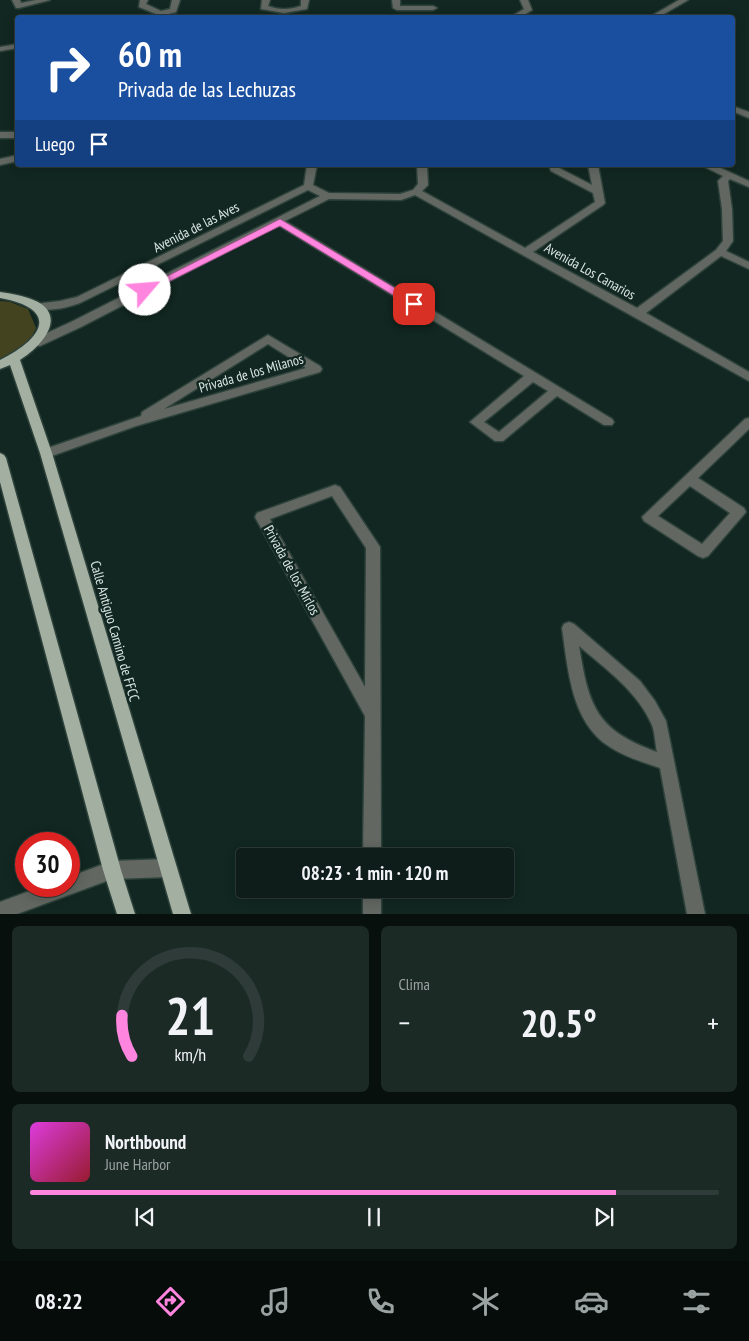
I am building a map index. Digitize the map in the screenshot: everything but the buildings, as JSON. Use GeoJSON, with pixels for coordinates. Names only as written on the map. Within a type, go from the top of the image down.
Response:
{"type":"FeatureCollection","features":[{"type":"Feature","properties":{"kind":"main road"},"geometry":{"type":"LineString","coordinates":[[0,295],[21,297],[39,306],[46,320],[44,332],[36,343],[14,359],[0,365]]}},
{"type":"Feature","properties":{"kind":"main road","name":"Calle Antiguo Camino de FFCC"},"geometry":{"type":"LineString","coordinates":[[14,359],[46,452],[182,914]]}},
{"type":"Feature","properties":{"kind":"main road"},"geometry":{"type":"LineString","coordinates":[[0,458],[112,870],[126,914]]}},
{"type":"Feature","properties":{"kind":"street"},"geometry":{"type":"LineString","coordinates":[[16,0],[19,6],[46,0]]}},
{"type":"Feature","properties":{"kind":"street"},"geometry":{"type":"LineString","coordinates":[[144,0],[142,5],[161,14],[173,10],[176,0]]}},
{"type":"Feature","properties":{"kind":"street"},"geometry":{"type":"LineString","coordinates":[[266,0],[264,8],[269,10],[299,10],[304,7],[305,0]]}},
{"type":"Feature","properties":{"kind":"street"},"geometry":{"type":"LineString","coordinates":[[396,0],[397,8],[432,4]]}},
{"type":"Feature","properties":{"kind":"street"},"geometry":{"type":"LineString","coordinates":[[518,15],[528,10],[524,0]]}},
{"type":"Feature","properties":{"kind":"street"},"geometry":{"type":"LineString","coordinates":[[656,15],[684,0]]}},
{"type":"Feature","properties":{"kind":"street"},"geometry":{"type":"LineString","coordinates":[[1,49],[15,47]]}},
{"type":"Feature","properties":{"kind":"street"},"geometry":{"type":"LineString","coordinates":[[735,109],[749,115]]}},
{"type":"Feature","properties":{"kind":"street"},"geometry":{"type":"LineString","coordinates":[[0,135],[15,136]]}},
{"type":"Feature","properties":{"kind":"street"},"geometry":{"type":"LineString","coordinates":[[0,162],[15,159]]}},
{"type":"Feature","properties":{"kind":"street"},"geometry":{"type":"LineString","coordinates":[[312,167],[308,186],[327,196],[401,197],[416,192],[423,185],[422,167]]}},
{"type":"Feature","properties":{"kind":"street"},"geometry":{"type":"LineString","coordinates":[[554,167],[554,169],[597,190]]}},
{"type":"Feature","properties":{"kind":"street"},"geometry":{"type":"LineString","coordinates":[[527,251],[600,202],[593,167]]}},
{"type":"Feature","properties":{"kind":"street"},"geometry":{"type":"LineString","coordinates":[[710,167],[749,184]]}},
{"type":"Feature","properties":{"kind":"street"},"geometry":{"type":"LineString","coordinates":[[638,313],[720,252],[728,241],[727,209],[723,181],[728,175]]}},
{"type":"Feature","properties":{"kind":"street","name":"Avenida de las Aves"},"geometry":{"type":"LineString","coordinates":[[39,306],[62,305],[81,300],[308,186]]}},
{"type":"Feature","properties":{"kind":"street","name":"Avenida Los Canarios"},"geometry":{"type":"LineString","coordinates":[[416,192],[527,251],[749,377]]}},
{"type":"Feature","properties":{"kind":"street"},"geometry":{"type":"LineString","coordinates":[[36,343],[78,324],[280,222],[327,196]]}},
{"type":"Feature","properties":{"kind":"street"},"geometry":{"type":"LineString","coordinates":[[280,222],[608,422]]}},
{"type":"Feature","properties":{"kind":"street"},"geometry":{"type":"LineString","coordinates":[[720,252],[749,266]]}},
{"type":"Feature","properties":{"kind":"street","name":"Privada de los Milanos"},"geometry":{"type":"LineString","coordinates":[[46,452],[132,423],[316,369],[268,339],[132,423]]}},
{"type":"Feature","properties":{"kind":"street"},"geometry":{"type":"LineString","coordinates":[[532,376],[476,422],[499,438],[556,391]]}},
{"type":"Feature","properties":{"kind":"street"},"geometry":{"type":"LineString","coordinates":[[689,479],[739,512],[703,552],[649,517],[689,479],[749,422]]}},
{"type":"Feature","properties":{"kind":"street","name":"Privada de los Mirlos"},"geometry":{"type":"LineString","coordinates":[[371,712],[262,516],[335,490],[373,547],[372,848]]}},
{"type":"Feature","properties":{"kind":"street"},"geometry":{"type":"LineString","coordinates":[[667,763],[611,740],[593,723],[584,704],[569,628],[635,686],[650,706],[660,726],[696,914]]}},
{"type":"Feature","properties":{"kind":"street"},"geometry":{"type":"LineString","coordinates":[[80,882],[112,870],[168,868]]}},
{"type":"Feature","properties":{"kind":"street"},"geometry":{"type":"LineString","coordinates":[[0,911],[38,897]]}},
{"type":"Feature","properties":{"kind":"street"},"geometry":{"type":"LineString","coordinates":[[372,898],[372,914]]}},
{"type":"Feature","properties":{"kind":"shaded area"},"geometry":{"type":"Polygon","coordinates":[[[0,301],[10,302],[28,309],[36,328],[27,346],[0,360],[0,301]]]}},
{"type":"Feature","properties":{"kind":"route"},"geometry":{"type":"LineString","coordinates":[[145,290],[280,222],[414,304]]}}]}
